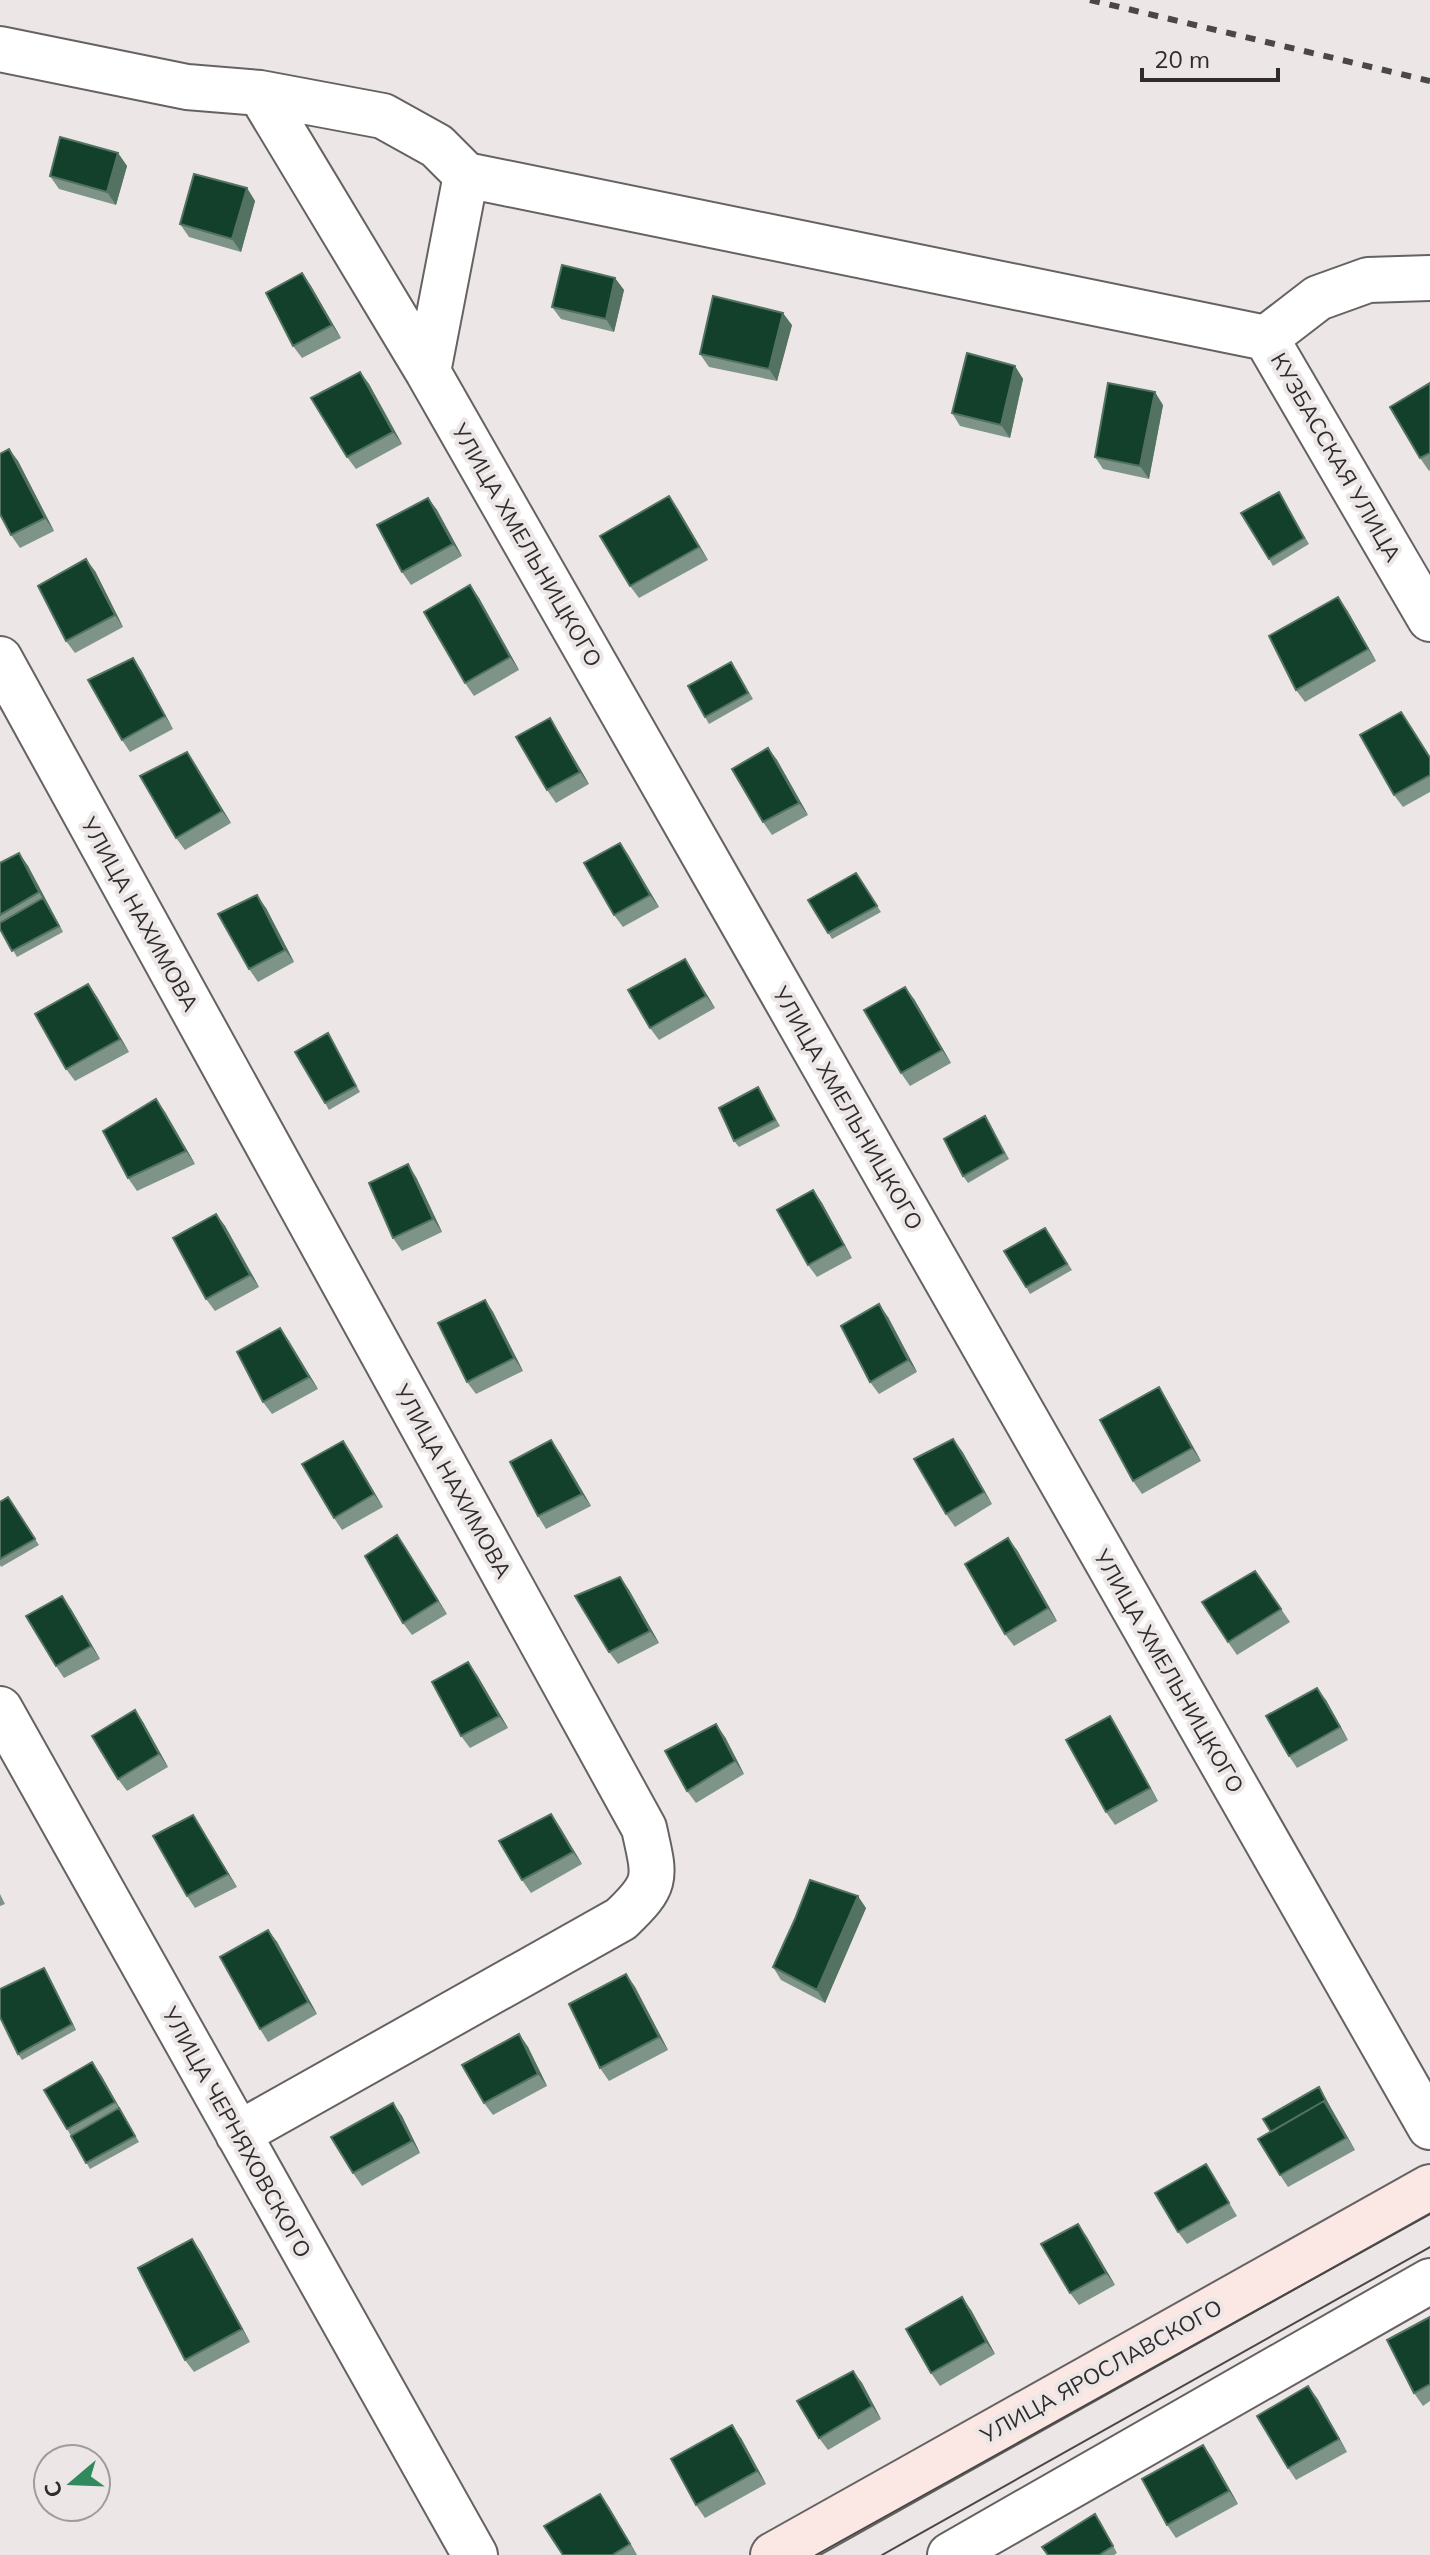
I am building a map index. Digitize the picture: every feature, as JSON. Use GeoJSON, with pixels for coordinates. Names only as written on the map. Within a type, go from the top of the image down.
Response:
{"type":"FeatureCollection","features":[{"type":"Feature","properties":{"kind":"street"},"geometry":{"type":"LineString","coordinates":[[0,49],[187,87],[260,93],[383,116],[437,146],[466,175],[1266,338],[1318,298],[1356,284],[1368,280],[1430,278]]}},
{"type":"Feature","properties":{"kind":"street","name":"УЛИЦА ХМЕЛЬНИЦКОГО"},"geometry":{"type":"LineString","coordinates":[[260,93],[428,372],[1430,2127]]}},
{"type":"Feature","properties":{"kind":"street"},"geometry":{"type":"LineString","coordinates":[[428,372],[466,175]]}},
{"type":"Feature","properties":{"kind":"street","name":"КУЗБАССКАЯ УЛИЦА"},"geometry":{"type":"LineString","coordinates":[[1266,338],[1430,619]]}},
{"type":"Feature","properties":{"kind":"street","name":"УЛИЦА НАХИМОВА"},"geometry":{"type":"LineString","coordinates":[[0,659],[644,1828],[653,1868],[647,1894],[621,1919],[238,2134]]}},
{"type":"Feature","properties":{"kind":"street","name":"УЛИЦА ЧЕРНЯХОВСКОГО"},"geometry":{"type":"LineString","coordinates":[[0,1709],[475,2555]]}},
{"type":"Feature","properties":{"kind":"street","name":"УЛИЦА ЯРОСЛАВСКОГО"},"geometry":{"type":"LineString","coordinates":[[773,2555],[1430,2187]]}},
{"type":"Feature","properties":{"kind":"street"},"geometry":{"type":"LineString","coordinates":[[950,2555],[1430,2281]]}},
{"type":"Feature","properties":{"kind":"building"},"geometry":{"type":"Polygon","coordinates":[[[60,137],[118,153],[107,192],[50,176],[60,137]]]}},
{"type":"Feature","properties":{"kind":"building"},"geometry":{"type":"Polygon","coordinates":[[[194,174],[247,188],[232,239],[180,224],[194,174]]]}},
{"type":"Feature","properties":{"kind":"building"},"geometry":{"type":"Polygon","coordinates":[[[562,265],[615,278],[606,319],[552,307],[562,265]]]}},
{"type":"Feature","properties":{"kind":"building"},"geometry":{"type":"Polygon","coordinates":[[[302,273],[332,325],[293,346],[266,293],[302,273]]]}},
{"type":"Feature","properties":{"kind":"building"},"geometry":{"type":"Polygon","coordinates":[[[713,296],[783,313],[769,369],[700,354],[713,296]]]}},
{"type":"Feature","properties":{"kind":"building"},"geometry":{"type":"Polygon","coordinates":[[[967,353],[1015,366],[1001,425],[952,413],[967,353]]]}},
{"type":"Feature","properties":{"kind":"building"},"geometry":{"type":"Polygon","coordinates":[[[360,372],[393,432],[347,457],[311,398],[360,372]]]}},
{"type":"Feature","properties":{"kind":"building"},"geometry":{"type":"Polygon","coordinates":[[[1108,383],[1155,392],[1140,466],[1095,457],[1108,383]]]}},
{"type":"Feature","properties":{"kind":"building"},"geometry":{"type":"Polygon","coordinates":[[[1430,383],[1430,453],[1420,458],[1390,407],[1430,383]]]}},
{"type":"Feature","properties":{"kind":"building"},"geometry":{"type":"Polygon","coordinates":[[[9,449],[45,518],[11,535],[0,514],[0,454],[9,449]]]}},
{"type":"Feature","properties":{"kind":"building"},"geometry":{"type":"Polygon","coordinates":[[[1279,492],[1304,538],[1269,559],[1241,513],[1279,492]]]}},
{"type":"Feature","properties":{"kind":"building"},"geometry":{"type":"Polygon","coordinates":[[[669,496],[699,547],[630,586],[600,536],[669,496]]]}},
{"type":"Feature","properties":{"kind":"building"},"geometry":{"type":"Polygon","coordinates":[[[428,498],[453,544],[402,572],[377,525],[428,498]]]}},
{"type":"Feature","properties":{"kind":"building"},"geometry":{"type":"Polygon","coordinates":[[[86,559],[115,615],[66,641],[38,586],[86,559]]]}},
{"type":"Feature","properties":{"kind":"building"},"geometry":{"type":"Polygon","coordinates":[[[470,585],[510,657],[465,683],[424,612],[470,585]]]}},
{"type":"Feature","properties":{"kind":"building"},"geometry":{"type":"Polygon","coordinates":[[[1338,597],[1368,649],[1296,690],[1269,636],[1338,597]]]}},
{"type":"Feature","properties":{"kind":"building"},"geometry":{"type":"Polygon","coordinates":[[[133,658],[165,716],[122,740],[88,680],[133,658]]]}},
{"type":"Feature","properties":{"kind":"building"},"geometry":{"type":"Polygon","coordinates":[[[731,662],[748,693],[705,717],[688,686],[731,662]]]}},
{"type":"Feature","properties":{"kind":"building"},"geometry":{"type":"Polygon","coordinates":[[[1401,712],[1430,758],[1430,775],[1394,795],[1360,735],[1401,712]]]}},
{"type":"Feature","properties":{"kind":"building"},"geometry":{"type":"Polygon","coordinates":[[[550,718],[580,772],[547,790],[516,737],[550,718]]]}},
{"type":"Feature","properties":{"kind":"building"},"geometry":{"type":"Polygon","coordinates":[[[768,748],[799,803],[763,822],[732,769],[768,748]]]}},
{"type":"Feature","properties":{"kind":"building"},"geometry":{"type":"Polygon","coordinates":[[[187,752],[222,811],[176,838],[140,776],[187,752]]]}},
{"type":"Feature","properties":{"kind":"building"},"geometry":{"type":"Polygon","coordinates":[[[620,843],[650,895],[614,915],[584,863],[620,843]]]}},
{"type":"Feature","properties":{"kind":"building"},"geometry":{"type":"Polygon","coordinates":[[[19,853],[39,892],[0,915],[0,863],[19,853]]]}},
{"type":"Feature","properties":{"kind":"building"},"geometry":{"type":"Polygon","coordinates":[[[856,873],[877,906],[828,933],[808,900],[856,873]]]}},
{"type":"Feature","properties":{"kind":"building"},"geometry":{"type":"Polygon","coordinates":[[[257,895],[285,950],[249,969],[218,914],[257,895]]]}},
{"type":"Feature","properties":{"kind":"building"},"geometry":{"type":"Polygon","coordinates":[[[43,898],[59,926],[12,951],[0,923],[43,898]]]}},
{"type":"Feature","properties":{"kind":"building"},"geometry":{"type":"Polygon","coordinates":[[[685,959],[706,996],[650,1028],[628,990],[685,959]]]}},
{"type":"Feature","properties":{"kind":"building"},"geometry":{"type":"Polygon","coordinates":[[[88,984],[120,1039],[66,1069],[35,1014],[88,984]]]}},
{"type":"Feature","properties":{"kind":"building"},"geometry":{"type":"Polygon","coordinates":[[[905,987],[942,1050],[901,1073],[864,1010],[905,987]]]}},
{"type":"Feature","properties":{"kind":"building"},"geometry":{"type":"Polygon","coordinates":[[[328,1033],[356,1086],[325,1103],[295,1052],[328,1033]]]}},
{"type":"Feature","properties":{"kind":"building"},"geometry":{"type":"Polygon","coordinates":[[[758,1087],[775,1120],[734,1141],[719,1108],[758,1087]]]}},
{"type":"Feature","properties":{"kind":"building"},"geometry":{"type":"Polygon","coordinates":[[[156,1099],[186,1151],[128,1178],[103,1131],[156,1099]]]}},
{"type":"Feature","properties":{"kind":"building"},"geometry":{"type":"Polygon","coordinates":[[[985,1116],[1004,1153],[963,1176],[944,1139],[985,1116]]]}},
{"type":"Feature","properties":{"kind":"building"},"geometry":{"type":"Polygon","coordinates":[[[408,1164],[433,1219],[393,1238],[369,1183],[408,1164]]]}},
{"type":"Feature","properties":{"kind":"building"},"geometry":{"type":"Polygon","coordinates":[[[813,1190],[844,1245],[808,1265],[777,1210],[813,1190]]]}},
{"type":"Feature","properties":{"kind":"building"},"geometry":{"type":"Polygon","coordinates":[[[216,1214],[250,1275],[206,1299],[173,1238],[216,1214]]]}},
{"type":"Feature","properties":{"kind":"building"},"geometry":{"type":"Polygon","coordinates":[[[1045,1228],[1067,1264],[1026,1287],[1004,1251],[1045,1228]]]}},
{"type":"Feature","properties":{"kind":"building"},"geometry":{"type":"Polygon","coordinates":[[[485,1300],[514,1358],[467,1382],[438,1323],[485,1300]]]}},
{"type":"Feature","properties":{"kind":"building"},"geometry":{"type":"Polygon","coordinates":[[[879,1304],[908,1360],[870,1382],[841,1326],[879,1304]]]}},
{"type":"Feature","properties":{"kind":"building"},"geometry":{"type":"Polygon","coordinates":[[[280,1328],[309,1377],[263,1402],[237,1352],[280,1328]]]}},
{"type":"Feature","properties":{"kind":"building"},"geometry":{"type":"Polygon","coordinates":[[[1159,1387],[1192,1448],[1133,1481],[1100,1420],[1159,1387]]]}},
{"type":"Feature","properties":{"kind":"building"},"geometry":{"type":"Polygon","coordinates":[[[953,1439],[984,1492],[946,1514],[914,1459],[953,1439]]]}},
{"type":"Feature","properties":{"kind":"building"},"geometry":{"type":"Polygon","coordinates":[[[551,1440],[582,1494],[538,1516],[510,1462],[551,1440]]]}},
{"type":"Feature","properties":{"kind":"building"},"geometry":{"type":"Polygon","coordinates":[[[343,1441],[374,1494],[334,1518],[302,1464],[343,1441]]]}},
{"type":"Feature","properties":{"kind":"building"},"geometry":{"type":"Polygon","coordinates":[[[8,1497],[35,1539],[0,1559],[0,1502],[8,1497]]]}},
{"type":"Feature","properties":{"kind":"building"},"geometry":{"type":"Polygon","coordinates":[[[397,1535],[438,1601],[403,1623],[365,1556],[397,1535]]]}},
{"type":"Feature","properties":{"kind":"building"},"geometry":{"type":"Polygon","coordinates":[[[1008,1538],[1048,1608],[1005,1634],[965,1564],[1008,1538]]]}},
{"type":"Feature","properties":{"kind":"building"},"geometry":{"type":"Polygon","coordinates":[[[1255,1571],[1281,1609],[1228,1642],[1202,1602],[1255,1571]]]}},
{"type":"Feature","properties":{"kind":"building"},"geometry":{"type":"Polygon","coordinates":[[[620,1577],[650,1631],[609,1652],[575,1596],[620,1577]]]}},
{"type":"Feature","properties":{"kind":"building"},"geometry":{"type":"Polygon","coordinates":[[[62,1596],[91,1646],[56,1666],[26,1616],[62,1596]]]}},
{"type":"Feature","properties":{"kind":"building"},"geometry":{"type":"Polygon","coordinates":[[[468,1662],[499,1716],[461,1736],[432,1682],[468,1662]]]}},
{"type":"Feature","properties":{"kind":"building"},"geometry":{"type":"Polygon","coordinates":[[[1317,1688],[1340,1727],[1289,1756],[1266,1716],[1317,1688]]]}},
{"type":"Feature","properties":{"kind":"building"},"geometry":{"type":"Polygon","coordinates":[[[135,1710],[159,1754],[118,1779],[92,1736],[135,1710]]]}},
{"type":"Feature","properties":{"kind":"building"},"geometry":{"type":"Polygon","coordinates":[[[1110,1716],[1150,1788],[1106,1812],[1066,1740],[1110,1716]]]}},
{"type":"Feature","properties":{"kind":"building"},"geometry":{"type":"Polygon","coordinates":[[[716,1724],[735,1761],[687,1791],[665,1751],[716,1724]]]}},
{"type":"Feature","properties":{"kind":"building"},"geometry":{"type":"Polygon","coordinates":[[[551,1814],[573,1852],[522,1880],[499,1841],[551,1814]]]}},
{"type":"Feature","properties":{"kind":"building"},"geometry":{"type":"Polygon","coordinates":[[[193,1815],[228,1874],[187,1896],[153,1836],[193,1815]]]}},
{"type":"Feature","properties":{"kind":"building"},"geometry":{"type":"Polygon","coordinates":[[[810,1880],[858,1896],[817,1990],[773,1967],[810,1880]]]}},
{"type":"Feature","properties":{"kind":"building"},"geometry":{"type":"Polygon","coordinates":[[[268,1930],[308,2002],[260,2029],[220,1957],[268,1930]]]}},
{"type":"Feature","properties":{"kind":"building"},"geometry":{"type":"Polygon","coordinates":[[[44,1968],[72,2024],[18,2054],[0,2017],[0,1989],[44,1968]]]}},
{"type":"Feature","properties":{"kind":"building"},"geometry":{"type":"Polygon","coordinates":[[[626,1974],[659,2037],[600,2068],[569,2004],[626,1974]]]}},
{"type":"Feature","properties":{"kind":"building"},"geometry":{"type":"Polygon","coordinates":[[[519,2034],[538,2074],[484,2103],[462,2065],[519,2034]]]}},
{"type":"Feature","properties":{"kind":"building"},"geometry":{"type":"Polygon","coordinates":[[[92,2062],[115,2102],[67,2129],[44,2090],[92,2062]]]}},
{"type":"Feature","properties":{"kind":"building"},"geometry":{"type":"Polygon","coordinates":[[[1319,2087],[1329,2107],[1324,2101],[1271,2132],[1263,2119],[1319,2087]]]}},
{"type":"Feature","properties":{"kind":"building"},"geometry":{"type":"Polygon","coordinates":[[[1324,2101],[1346,2138],[1280,2175],[1258,2139],[1324,2101]]]}},
{"type":"Feature","properties":{"kind":"building"},"geometry":{"type":"Polygon","coordinates":[[[393,2103],[412,2141],[353,2173],[331,2137],[393,2103]]]}},
{"type":"Feature","properties":{"kind":"building"},"geometry":{"type":"Polygon","coordinates":[[[119,2108],[135,2136],[86,2163],[71,2136],[119,2108]]]}},
{"type":"Feature","properties":{"kind":"building"},"geometry":{"type":"Polygon","coordinates":[[[1206,2164],[1229,2203],[1178,2232],[1155,2193],[1206,2164]]]}},
{"type":"Feature","properties":{"kind":"building"},"geometry":{"type":"Polygon","coordinates":[[[1078,2224],[1106,2273],[1070,2293],[1041,2244],[1078,2224]]]}},
{"type":"Feature","properties":{"kind":"building"},"geometry":{"type":"Polygon","coordinates":[[[192,2239],[242,2329],[185,2360],[138,2268],[192,2239]]]}},
{"type":"Feature","properties":{"kind":"building"},"geometry":{"type":"Polygon","coordinates":[[[962,2297],[986,2342],[931,2373],[906,2329],[962,2297]]]}},
{"type":"Feature","properties":{"kind":"building"},"geometry":{"type":"Polygon","coordinates":[[[1430,2317],[1430,2384],[1414,2393],[1387,2340],[1430,2317]]]}},
{"type":"Feature","properties":{"kind":"building"},"geometry":{"type":"Polygon","coordinates":[[[853,2371],[872,2406],[819,2438],[797,2401],[853,2371]]]}},
{"type":"Feature","properties":{"kind":"building"},"geometry":{"type":"Polygon","coordinates":[[[1308,2386],[1339,2439],[1288,2468],[1257,2416],[1308,2386]]]}},
{"type":"Feature","properties":{"kind":"building"},"geometry":{"type":"Polygon","coordinates":[[[732,2425],[757,2471],[696,2505],[671,2459],[732,2425]]]}},
{"type":"Feature","properties":{"kind":"building"},"geometry":{"type":"Polygon","coordinates":[[[1203,2445],[1229,2491],[1167,2525],[1142,2479],[1203,2445]]]}},
{"type":"Feature","properties":{"kind":"building"},"geometry":{"type":"Polygon","coordinates":[[[600,2494],[630,2544],[612,2555],[563,2555],[544,2526],[600,2494]]]}},
{"type":"Feature","properties":{"kind":"building"},"geometry":{"type":"Polygon","coordinates":[[[1095,2514],[1113,2546],[1099,2555],[1048,2555],[1042,2547],[1095,2514]]]}},
{"type":"Feature","properties":{"kind":"tram line"},"geometry":{"type":"LineString","coordinates":[[816,2555],[1430,2214]]}},
{"type":"Feature","properties":{"kind":"tram line"},"geometry":{"type":"LineString","coordinates":[[882,2555],[1430,2247]]}},
{"type":"Feature","properties":{"kind":"railway"},"geometry":{"type":"LineString","coordinates":[[1090,0],[1430,81]]}}]}
